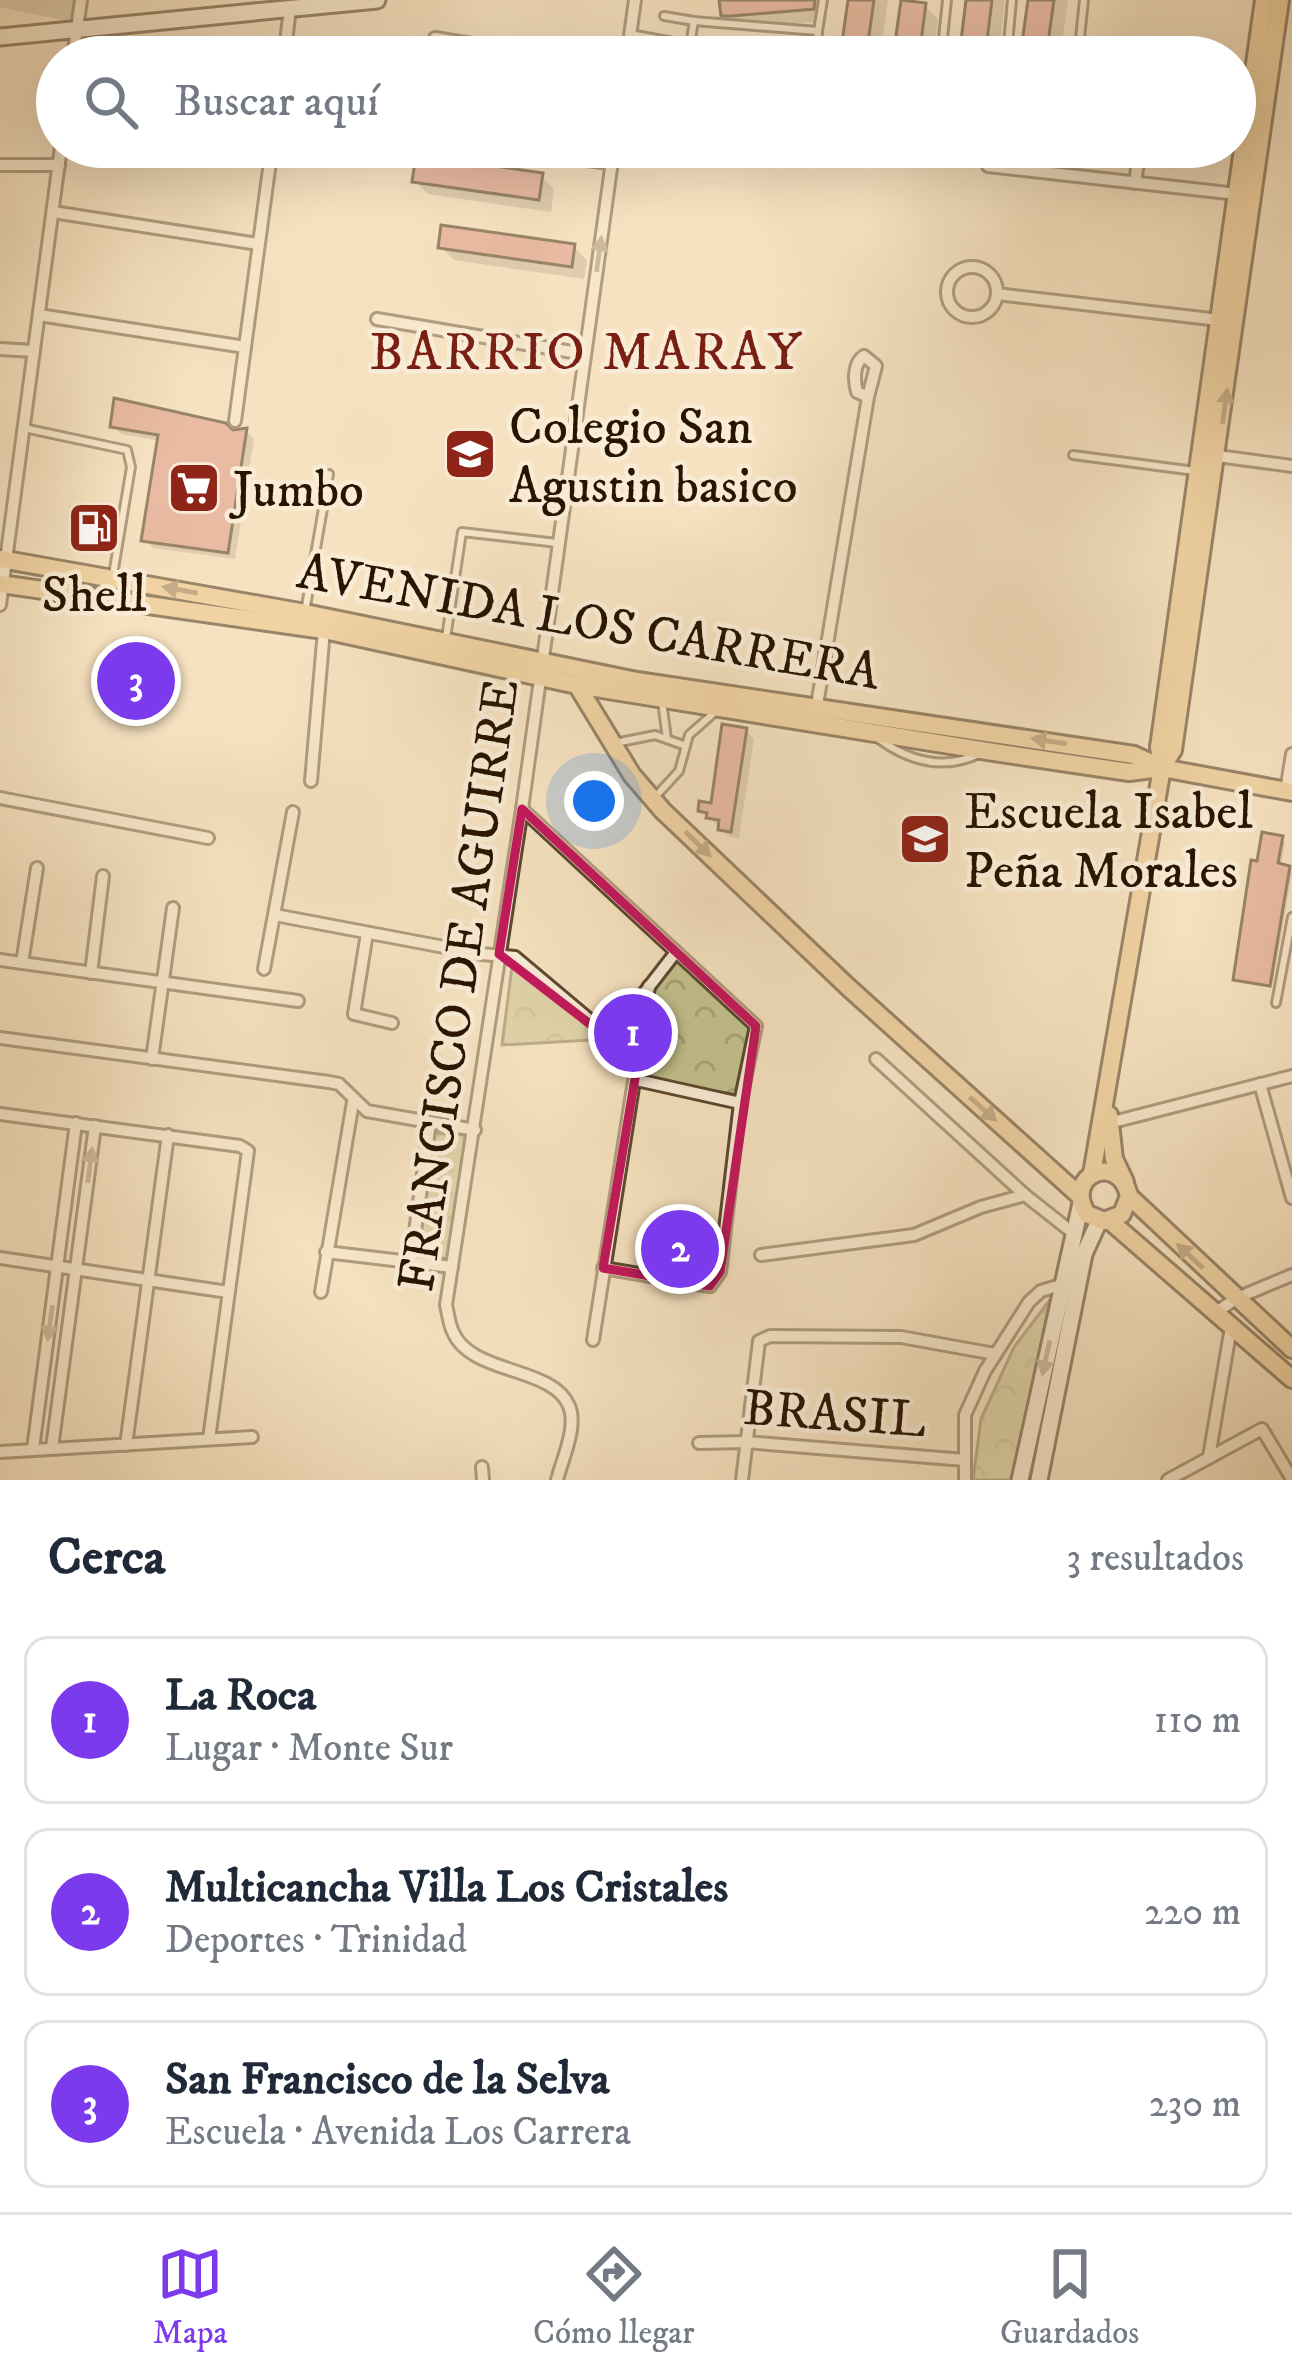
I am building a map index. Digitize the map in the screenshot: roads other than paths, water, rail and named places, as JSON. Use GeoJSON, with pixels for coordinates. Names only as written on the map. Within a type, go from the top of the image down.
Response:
{"type":"FeatureCollection","features":[{"type":"Feature","properties":{"kind":"main road"},"geometry":{"type":"LineString","coordinates":[[0,37],[265,6],[290,9],[377,0]]}},
{"type":"Feature","properties":{"kind":"main road"},"geometry":{"type":"LineString","coordinates":[[1256,60],[1264,0]]}},
{"type":"Feature","properties":{"kind":"main road"},"geometry":{"type":"LineString","coordinates":[[1256,147],[1280,0]]}},
{"type":"Feature","properties":{"kind":"main road"},"geometry":{"type":"LineString","coordinates":[[1020,1480],[1083,1184],[1093,1174],[1162,768],[1173,750],[1241,168]]}},
{"type":"Feature","properties":{"kind":"main road"},"geometry":{"type":"LineString","coordinates":[[1205,460],[1253,168]]}},
{"type":"Feature","properties":{"kind":"main road","name":"AVENIDA LOS CARRERA"},"geometry":{"type":"LineString","coordinates":[[3,559],[446,641],[541,669],[577,685],[1129,772],[1162,768]]}},
{"type":"Feature","properties":{"kind":"main road","name":"AVENIDA LOS CARRERA"},"geometry":{"type":"LineString","coordinates":[[2,584],[1134,755],[1162,768],[1289,791]]}},
{"type":"Feature","properties":{"kind":"main road"},"geometry":{"type":"LineString","coordinates":[[577,685],[632,776],[653,799],[848,987],[1080,1199],[1087,1214],[1104,1221],[1292,1379]]}},
{"type":"Feature","properties":{"kind":"main road"},"geometry":{"type":"LineString","coordinates":[[1039,1480],[1084,1254],[1104,1221],[1122,1214],[1128,1190],[1114,1159],[1108,1084]]}},
{"type":"Feature","properties":{"kind":"main road"},"geometry":{"type":"LineString","coordinates":[[1093,1174],[1111,1172],[1292,1348]]}},
{"type":"Feature","properties":{"kind":"street"},"geometry":{"type":"LineString","coordinates":[[75,36],[81,0]]}},
{"type":"Feature","properties":{"kind":"street"},"geometry":{"type":"LineString","coordinates":[[630,34],[635,0]]}},
{"type":"Feature","properties":{"kind":"street"},"geometry":{"type":"LineString","coordinates":[[287,36],[290,9]]}},
{"type":"Feature","properties":{"kind":"street"},"geometry":{"type":"LineString","coordinates":[[0,165],[36,165]]}},
{"type":"Feature","properties":{"kind":"street"},"geometry":{"type":"LineString","coordinates":[[0,605],[59,168]]}},
{"type":"Feature","properties":{"kind":"street"},"geometry":{"type":"LineString","coordinates":[[235,422],[269,168]]}},
{"type":"Feature","properties":{"kind":"street","name":"FRANCISCO DE AGUIRRE"},"geometry":{"type":"LineString","coordinates":[[557,1480],[571,1425],[569,1406],[554,1388],[466,1351],[453,1333],[446,1305],[522,809],[612,168]]}},
{"type":"Feature","properties":{"kind":"street"},"geometry":{"type":"LineString","coordinates":[[1005,168],[1238,194]]}},
{"type":"Feature","properties":{"kind":"street"},"geometry":{"type":"LineString","coordinates":[[1135,183],[1137,168]]}},
{"type":"Feature","properties":{"kind":"street"},"geometry":{"type":"LineString","coordinates":[[53,212],[258,244]]}},
{"type":"Feature","properties":{"kind":"street"},"geometry":{"type":"LineString","coordinates":[[976,267],[993,278],[997,294],[989,310],[974,317],[959,314],[946,295],[955,272],[976,267]]}},
{"type":"Feature","properties":{"kind":"street"},"geometry":{"type":"LineString","coordinates":[[997,294],[1220,320]]}},
{"type":"Feature","properties":{"kind":"street"},"geometry":{"type":"LineString","coordinates":[[39,315],[244,347]]}},
{"type":"Feature","properties":{"kind":"street"},"geometry":{"type":"LineString","coordinates":[[377,319],[584,354]]}},
{"type":"Feature","properties":{"kind":"street"},"geometry":{"type":"LineString","coordinates":[[0,349],[34,351]]}},
{"type":"Feature","properties":{"kind":"street"},"geometry":{"type":"LineString","coordinates":[[817,705],[868,397]]}},
{"type":"Feature","properties":{"kind":"street"},"geometry":{"type":"LineString","coordinates":[[1205,460],[1292,466]]}},
{"type":"Feature","properties":{"kind":"street"},"geometry":{"type":"LineString","coordinates":[[311,781],[324,630]]}},
{"type":"Feature","properties":{"kind":"street"},"geometry":{"type":"LineString","coordinates":[[1289,791],[1292,754]]}},
{"type":"Feature","properties":{"kind":"street"},"geometry":{"type":"LineString","coordinates":[[0,798],[208,838]]}},
{"type":"Feature","properties":{"kind":"street"},"geometry":{"type":"LineString","coordinates":[[522,809],[756,1026],[740,1102],[720,1272],[710,1286],[603,1268]]}},
{"type":"Feature","properties":{"kind":"street"},"geometry":{"type":"LineString","coordinates":[[264,969],[293,812]]}},
{"type":"Feature","properties":{"kind":"street"},"geometry":{"type":"LineString","coordinates":[[22,963],[38,868]]}},
{"type":"Feature","properties":{"kind":"street"},"geometry":{"type":"LineString","coordinates":[[91,973],[103,876]]}},
{"type":"Feature","properties":{"kind":"street"},"geometry":{"type":"LineString","coordinates":[[152,1059],[173,908]]}},
{"type":"Feature","properties":{"kind":"street"},"geometry":{"type":"LineString","coordinates":[[275,915],[515,957],[610,1037],[637,1073],[740,1102]]}},
{"type":"Feature","properties":{"kind":"street"},"geometry":{"type":"LineString","coordinates":[[367,933],[354,1014],[392,1023]]}},
{"type":"Feature","properties":{"kind":"street"},"geometry":{"type":"LineString","coordinates":[[610,1037],[676,952]]}},
{"type":"Feature","properties":{"kind":"street"},"geometry":{"type":"LineString","coordinates":[[0,960],[298,1001]]}},
{"type":"Feature","properties":{"kind":"street"},"geometry":{"type":"LineString","coordinates":[[593,1340],[649,986]]}},
{"type":"Feature","properties":{"kind":"street"},"geometry":{"type":"LineString","coordinates":[[0,1038],[329,1082],[338,1084],[367,1112],[475,1130]]}},
{"type":"Feature","properties":{"kind":"street"},"geometry":{"type":"LineString","coordinates":[[876,1059],[1073,1233]]}},
{"type":"Feature","properties":{"kind":"street"},"geometry":{"type":"LineString","coordinates":[[1109,1123],[1292,1076]]}},
{"type":"Feature","properties":{"kind":"street"},"geometry":{"type":"LineString","coordinates":[[1260,1084],[1292,1198]]}},
{"type":"Feature","properties":{"kind":"street"},"geometry":{"type":"LineString","coordinates":[[321,1292],[353,1102]]}},
{"type":"Feature","properties":{"kind":"street"},"geometry":{"type":"LineString","coordinates":[[0,1114],[246,1148],[249,1154],[209,1439]]}},
{"type":"Feature","properties":{"kind":"street"},"geometry":{"type":"LineString","coordinates":[[33,1449],[76,1123]]}},
{"type":"Feature","properties":{"kind":"street","name":"FRANCISCO DE AGUIRRE"},"geometry":{"type":"LineString","coordinates":[[411,1261],[430,1123]]}},
{"type":"Feature","properties":{"kind":"street"},"geometry":{"type":"LineString","coordinates":[[52,1448],[95,1126]]}},
{"type":"Feature","properties":{"kind":"street"},"geometry":{"type":"LineString","coordinates":[[127,1445],[168,1136]]}},
{"type":"Feature","properties":{"kind":"street"},"geometry":{"type":"LineString","coordinates":[[761,1256],[914,1235],[981,1207],[1025,1195]]}},
{"type":"Feature","properties":{"kind":"street"},"geometry":{"type":"LineString","coordinates":[[326,1252],[452,1267]]}},
{"type":"Feature","properties":{"kind":"street"},"geometry":{"type":"LineString","coordinates":[[0,1258],[227,1292]]}},
{"type":"Feature","properties":{"kind":"street"},"geometry":{"type":"LineString","coordinates":[[1215,1313],[1292,1274]]}},
{"type":"Feature","properties":{"kind":"street"},"geometry":{"type":"LineString","coordinates":[[965,1480],[964,1414],[995,1354],[1034,1296],[1061,1285]]}},
{"type":"Feature","properties":{"kind":"street"},"geometry":{"type":"LineString","coordinates":[[1210,1457],[1231,1327]]}},
{"type":"Feature","properties":{"kind":"street"},"geometry":{"type":"LineString","coordinates":[[742,1480],[759,1341],[770,1336],[901,1337],[995,1354]]}},
{"type":"Feature","properties":{"kind":"street"},"geometry":{"type":"LineString","coordinates":[[1168,1480],[1262,1429],[1292,1479]]}},
{"type":"Feature","properties":{"kind":"street"},"geometry":{"type":"LineString","coordinates":[[0,1452],[252,1436]]}},
{"type":"Feature","properties":{"kind":"street","name":"BRASIL"},"geometry":{"type":"LineString","coordinates":[[699,1443],[745,1442],[965,1460]]}},
{"type":"Feature","properties":{"kind":"lane"},"geometry":{"type":"LineString","coordinates":[[818,36],[823,0]]}},
{"type":"Feature","properties":{"kind":"lane"},"geometry":{"type":"LineString","coordinates":[[943,36],[947,0]]}},
{"type":"Feature","properties":{"kind":"lane"},"geometry":{"type":"LineString","coordinates":[[1009,36],[1012,0]]}},
{"type":"Feature","properties":{"kind":"lane"},"geometry":{"type":"LineString","coordinates":[[1080,36],[1084,0]]}},
{"type":"Feature","properties":{"kind":"lane"},"geometry":{"type":"LineString","coordinates":[[664,16],[818,31]]}},
{"type":"Feature","properties":{"kind":"lane"},"geometry":{"type":"LineString","coordinates":[[692,36],[694,21]]}},
{"type":"Feature","properties":{"kind":"lane"},"geometry":{"type":"LineString","coordinates":[[630,34],[641,36]]}},
{"type":"Feature","properties":{"kind":"lane"},"geometry":{"type":"LineString","coordinates":[[24,428],[127,450],[130,467],[113,579]]}},
{"type":"Feature","properties":{"kind":"lane"},"geometry":{"type":"LineString","coordinates":[[1073,455],[1205,460]]}},
{"type":"Feature","properties":{"kind":"lane"},"geometry":{"type":"LineString","coordinates":[[305,613],[329,474]]}},
{"type":"Feature","properties":{"kind":"lane"},"geometry":{"type":"LineString","coordinates":[[446,641],[462,532],[558,544]]}},
{"type":"Feature","properties":{"kind":"lane"},"geometry":{"type":"LineString","coordinates":[[662,698],[667,739]]}},
{"type":"Feature","properties":{"kind":"lane"},"geometry":{"type":"LineString","coordinates":[[653,799],[679,771],[689,735],[720,707]]}},
{"type":"Feature","properties":{"kind":"lane"},"geometry":{"type":"LineString","coordinates":[[615,743],[656,735],[686,746]]}},
{"type":"Feature","properties":{"kind":"lane"},"geometry":{"type":"LineString","coordinates":[[1276,1003],[1292,917]]}},
{"type":"Feature","properties":{"kind":"place","name":"Colegio San Agustin basico"},"geometry":{"type":"Point","coordinates":[470,454]}},
{"type":"Feature","properties":{"kind":"place","name":"Jumbo"},"geometry":{"type":"Point","coordinates":[194,488]}},
{"type":"Feature","properties":{"kind":"place","name":"Shell"},"geometry":{"type":"Point","coordinates":[94,528]}},
{"type":"Feature","properties":{"kind":"place","name":"San Francisco de la Selva"},"geometry":{"type":"Point","coordinates":[136,681]}},
{"type":"Feature","properties":{"kind":"place","name":"Escuela Isabel Peña Morales"},"geometry":{"type":"Point","coordinates":[925,839]}},
{"type":"Feature","properties":{"kind":"place","name":"La Roca"},"geometry":{"type":"Point","coordinates":[633,1033]}},
{"type":"Feature","properties":{"kind":"place","name":"Multicancha Villa Los Cristales"},"geometry":{"type":"Point","coordinates":[680,1249]}},
{"type":"Feature","properties":{"kind":"district","name":"BARRIO MARAY"},"geometry":{"type":"Point","coordinates":[587,350]}}]}
